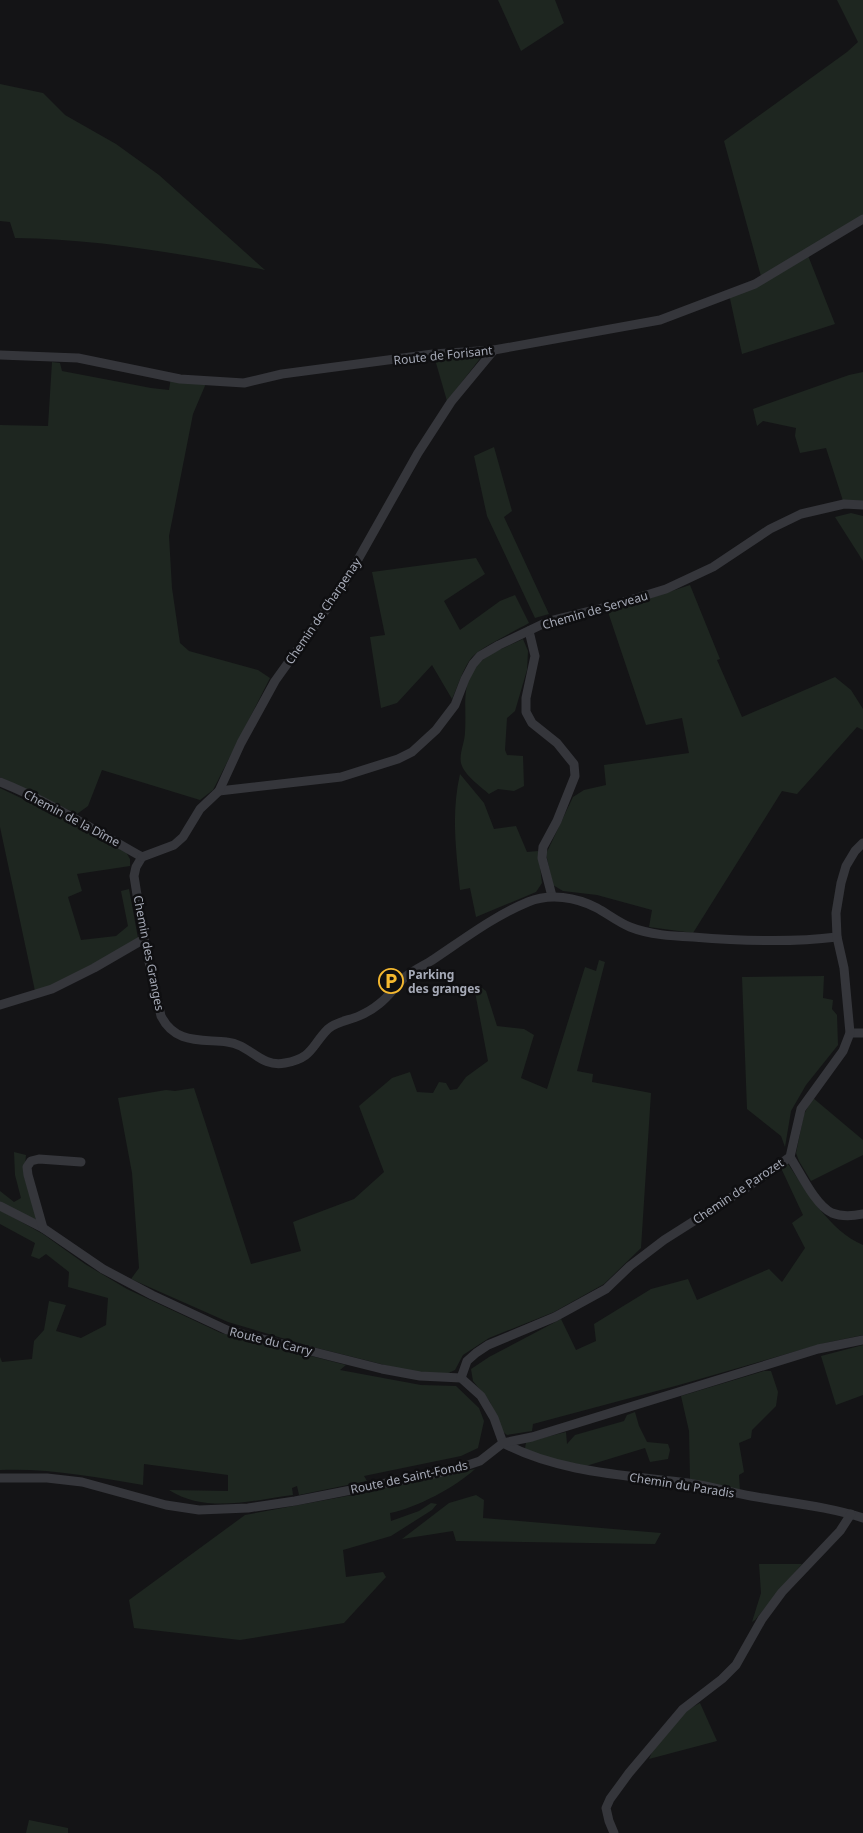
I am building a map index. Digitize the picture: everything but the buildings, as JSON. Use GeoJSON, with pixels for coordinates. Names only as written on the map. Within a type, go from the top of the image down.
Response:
{"type":"FeatureCollection","features":[{"type":"Feature","properties":{"kind":"street","name":"Route de Forisant"},"geometry":{"type":"LineString","coordinates":[[0,355],[78,358],[180,379],[244,383],[282,374],[434,354],[494,350],[660,320],[755,284],[863,219]]}},
{"type":"Feature","properties":{"kind":"street","name":"Chemin de Charpenay"},"geometry":{"type":"LineString","coordinates":[[142,857],[174,845],[183,837],[200,809],[218,791],[241,743],[275,681],[342,586],[418,453],[451,402],[494,350]]}},
{"type":"Feature","properties":{"kind":"street","name":"Chemin de Serveau"},"geometry":{"type":"LineString","coordinates":[[218,791],[342,777],[398,759],[412,752],[436,730],[455,705],[465,679],[480,656],[549,621],[614,605],[666,588],[713,567],[770,529],[801,514],[844,504],[863,505]]}},
{"type":"Feature","properties":{"kind":"street"},"geometry":{"type":"LineString","coordinates":[[529,631],[535,656],[526,698],[526,712],[532,723],[557,744],[574,764],[575,776],[557,821],[543,847],[542,858],[552,896]]}},
{"type":"Feature","properties":{"kind":"street","name":"Chemin de la Dîme"},"geometry":{"type":"LineString","coordinates":[[0,782],[80,822],[142,857]]}},
{"type":"Feature","properties":{"kind":"street"},"geometry":{"type":"LineString","coordinates":[[863,843],[855,851],[846,866],[836,912],[837,937],[844,968],[850,1033],[863,1033]]}},
{"type":"Feature","properties":{"kind":"street","name":"Chemin des Granges"},"geometry":{"type":"LineString","coordinates":[[142,857],[136,867],[134,876],[144,939],[166,1026],[175,1034],[191,1040],[230,1042],[243,1045],[259,1058],[271,1064],[285,1063],[306,1057],[329,1028],[361,1016],[380,1003],[406,977],[471,934],[511,909],[531,901],[552,896],[583,902],[628,926],[646,932],[736,941],[808,941],[837,937]]}},
{"type":"Feature","properties":{"kind":"street"},"geometry":{"type":"LineString","coordinates":[[0,1005],[52,989],[94,968],[144,939]]}},
{"type":"Feature","properties":{"kind":"street","name":"Chemin de Parozet"},"geometry":{"type":"LineString","coordinates":[[461,1378],[467,1361],[476,1353],[488,1346],[555,1318],[606,1289],[630,1266],[664,1240],[746,1188],[790,1157],[801,1110],[842,1051],[850,1033]]}},
{"type":"Feature","properties":{"kind":"street"},"geometry":{"type":"LineString","coordinates":[[790,1157],[817,1199],[830,1212],[839,1215],[863,1214]]}},
{"type":"Feature","properties":{"kind":"street"},"geometry":{"type":"LineString","coordinates":[[43,1228],[28,1175],[27,1167],[30,1161],[39,1158],[81,1162]]}},
{"type":"Feature","properties":{"kind":"street","name":"Route du Carry"},"geometry":{"type":"LineString","coordinates":[[0,1206],[43,1228],[103,1270],[227,1330],[392,1371],[420,1376],[461,1378]]}},
{"type":"Feature","properties":{"kind":"street","name":"Route de Saint-Fonds"},"geometry":{"type":"LineString","coordinates":[[0,1478],[47,1478],[82,1482],[166,1506],[199,1510],[248,1508],[295,1501],[453,1470],[480,1461],[504,1443],[532,1437],[818,1350],[863,1340]]}},
{"type":"Feature","properties":{"kind":"street"},"geometry":{"type":"LineString","coordinates":[[461,1378],[481,1396],[494,1418],[504,1443]]}},
{"type":"Feature","properties":{"kind":"street","name":"Chemin du Paradis"},"geometry":{"type":"LineString","coordinates":[[504,1443],[532,1456],[589,1470],[691,1484],[752,1497],[832,1508],[863,1518]]}},
{"type":"Feature","properties":{"kind":"street"},"geometry":{"type":"LineString","coordinates":[[614,1833],[608,1821],[606,1808],[610,1799],[629,1773],[683,1709],[722,1679],[736,1665],[762,1619],[782,1592],[840,1530],[851,1514]]}},
{"type":"Feature","properties":{"kind":"shaded area"},"geometry":{"type":"Polygon","coordinates":[[[498,0],[555,0],[564,23],[521,51],[498,0]]]}},
{"type":"Feature","properties":{"kind":"shaded area"},"geometry":{"type":"Polygon","coordinates":[[[837,0],[863,0],[863,219],[807,253],[835,324],[742,354],[729,294],[762,280],[724,141],[847,52],[858,42],[837,0]]]}},
{"type":"Feature","properties":{"kind":"shaded area"},"geometry":{"type":"Polygon","coordinates":[[[0,84],[43,93],[65,115],[116,144],[159,175],[265,270],[109,244],[15,238],[10,222],[0,221],[0,84]]]}},
{"type":"Feature","properties":{"kind":"shaded area"},"geometry":{"type":"Polygon","coordinates":[[[480,352],[482,356],[447,401],[434,356],[480,352]]]}},
{"type":"Feature","properties":{"kind":"shaded area"},"geometry":{"type":"Polygon","coordinates":[[[52,362],[60,363],[62,371],[151,388],[169,390],[171,377],[207,381],[193,414],[169,536],[172,588],[180,643],[189,651],[258,670],[270,678],[213,790],[200,800],[102,770],[88,806],[77,814],[0,777],[0,425],[48,426],[52,362]]]}},
{"type":"Feature","properties":{"kind":"shaded area"},"geometry":{"type":"Polygon","coordinates":[[[863,372],[863,505],[844,504],[826,448],[800,453],[795,436],[796,428],[763,421],[757,426],[753,409],[849,375],[863,372]]]}},
{"type":"Feature","properties":{"kind":"shaded area"},"geometry":{"type":"Polygon","coordinates":[[[494,447],[512,511],[504,517],[549,614],[535,618],[487,516],[474,456],[494,447]]]}},
{"type":"Feature","properties":{"kind":"shaded area"},"geometry":{"type":"Polygon","coordinates":[[[851,513],[863,516],[863,561],[835,517],[851,513]]]}},
{"type":"Feature","properties":{"kind":"shaded area"},"geometry":{"type":"Polygon","coordinates":[[[476,558],[485,574],[444,601],[460,630],[500,601],[515,595],[529,623],[472,657],[463,672],[452,699],[432,665],[397,703],[381,708],[370,637],[385,635],[372,572],[476,558]]]}},
{"type":"Feature","properties":{"kind":"shaded area"},"geometry":{"type":"Polygon","coordinates":[[[690,585],[720,659],[717,660],[742,717],[835,677],[851,690],[863,709],[863,730],[857,727],[797,794],[782,791],[693,933],[649,927],[652,910],[597,895],[563,891],[553,885],[546,854],[573,797],[584,790],[606,785],[604,765],[689,753],[682,718],[646,725],[608,612],[690,585]]]}},
{"type":"Feature","properties":{"kind":"shaded area"},"geometry":{"type":"Polygon","coordinates":[[[523,639],[528,651],[527,670],[515,711],[507,718],[505,750],[507,755],[523,756],[524,786],[514,791],[498,789],[489,794],[469,776],[461,763],[465,736],[466,692],[471,674],[485,658],[523,639]]]}},
{"type":"Feature","properties":{"kind":"shaded area"},"geometry":{"type":"Polygon","coordinates":[[[460,774],[484,803],[494,829],[516,826],[527,852],[538,851],[542,883],[536,892],[476,917],[470,888],[460,890],[455,817],[460,774]]]}},
{"type":"Feature","properties":{"kind":"shaded area"},"geometry":{"type":"Polygon","coordinates":[[[0,788],[69,821],[126,852],[130,859],[130,866],[77,874],[82,891],[68,897],[81,940],[116,936],[128,926],[121,891],[129,889],[138,938],[75,975],[35,991],[0,827],[0,788]]]}},
{"type":"Feature","properties":{"kind":"shaded area"},"geometry":{"type":"Polygon","coordinates":[[[599,960],[605,962],[577,1071],[593,1074],[592,1082],[651,1093],[641,1248],[604,1284],[554,1312],[489,1338],[463,1355],[455,1370],[444,1375],[413,1372],[309,1346],[228,1322],[131,1279],[139,1268],[132,1173],[118,1098],[166,1090],[175,1091],[194,1088],[251,1264],[301,1251],[293,1222],[354,1199],[384,1172],[359,1106],[392,1078],[410,1072],[417,1092],[433,1093],[439,1082],[446,1083],[450,1090],[457,1089],[466,1077],[488,1061],[475,992],[482,988],[486,991],[497,1026],[524,1029],[534,1035],[521,1078],[547,1089],[585,967],[596,971],[599,960]]]}},
{"type":"Feature","properties":{"kind":"shaded area"},"geometry":{"type":"Polygon","coordinates":[[[824,976],[823,998],[833,1000],[832,1009],[837,1015],[838,1045],[806,1085],[791,1111],[785,1147],[781,1136],[747,1109],[742,977],[824,976]]]}},
{"type":"Feature","properties":{"kind":"shaded area"},"geometry":{"type":"Polygon","coordinates":[[[813,1098],[863,1140],[863,1155],[811,1181],[796,1153],[804,1114],[813,1098]]]}},
{"type":"Feature","properties":{"kind":"shaded area"},"geometry":{"type":"Polygon","coordinates":[[[14,1152],[26,1155],[24,1176],[37,1219],[33,1220],[0,1203],[0,1191],[14,1202],[21,1198],[15,1175],[14,1152]]]}},
{"type":"Feature","properties":{"kind":"shaded area"},"geometry":{"type":"Polygon","coordinates":[[[788,1164],[811,1198],[830,1221],[851,1239],[863,1245],[863,1335],[825,1343],[533,1424],[532,1431],[507,1435],[502,1431],[490,1402],[473,1381],[471,1369],[489,1357],[561,1319],[576,1350],[596,1341],[594,1324],[651,1289],[688,1279],[697,1300],[769,1269],[782,1282],[805,1248],[792,1223],[803,1215],[781,1168],[788,1164]]]}},
{"type":"Feature","properties":{"kind":"shaded area"},"geometry":{"type":"Polygon","coordinates":[[[0,1210],[43,1234],[85,1264],[127,1289],[221,1333],[346,1365],[340,1370],[421,1385],[456,1386],[479,1408],[484,1421],[478,1448],[461,1456],[364,1476],[367,1481],[299,1495],[297,1486],[292,1488],[293,1495],[230,1503],[198,1502],[169,1490],[228,1491],[228,1475],[144,1464],[143,1485],[36,1470],[0,1470],[0,1357],[2,1362],[32,1359],[34,1341],[44,1330],[49,1301],[66,1305],[56,1331],[81,1338],[106,1325],[108,1298],[68,1287],[69,1272],[46,1254],[39,1259],[31,1256],[35,1243],[0,1224],[0,1210]]]}},
{"type":"Feature","properties":{"kind":"shaded area"},"geometry":{"type":"Polygon","coordinates":[[[863,1345],[863,1395],[836,1405],[821,1356],[863,1345]]]}},
{"type":"Feature","properties":{"kind":"shaded area"},"geometry":{"type":"Polygon","coordinates":[[[764,1371],[771,1371],[778,1392],[776,1406],[752,1430],[751,1438],[739,1443],[744,1472],[739,1475],[740,1491],[690,1479],[689,1431],[681,1396],[764,1371]]]}},
{"type":"Feature","properties":{"kind":"shaded area"},"geometry":{"type":"Polygon","coordinates":[[[635,1412],[647,1442],[668,1444],[670,1450],[668,1459],[650,1462],[645,1448],[586,1466],[529,1454],[525,1449],[526,1442],[566,1432],[567,1444],[575,1435],[624,1421],[627,1415],[635,1412]]]}},
{"type":"Feature","properties":{"kind":"shaded area"},"geometry":{"type":"Polygon","coordinates":[[[475,1469],[457,1483],[435,1496],[412,1507],[390,1513],[391,1521],[419,1511],[431,1503],[437,1504],[432,1510],[391,1536],[343,1550],[346,1577],[383,1572],[386,1577],[344,1623],[240,1640],[134,1628],[129,1600],[245,1515],[358,1494],[475,1469]]]}},
{"type":"Feature","properties":{"kind":"shaded area"},"geometry":{"type":"Polygon","coordinates":[[[476,1495],[484,1500],[483,1518],[661,1533],[655,1544],[456,1541],[453,1531],[402,1539],[449,1503],[476,1495]]]}},
{"type":"Feature","properties":{"kind":"shaded area"},"geometry":{"type":"Polygon","coordinates":[[[759,1564],[802,1564],[752,1622],[761,1593],[759,1564]]]}},
{"type":"Feature","properties":{"kind":"shaded area"},"geometry":{"type":"Polygon","coordinates":[[[700,1703],[717,1741],[649,1759],[654,1748],[685,1711],[700,1703]]]}},
{"type":"Feature","properties":{"kind":"shaded area"},"geometry":{"type":"Polygon","coordinates":[[[29,1820],[68,1828],[68,1833],[26,1833],[29,1820]]]}},
{"type":"Feature","properties":{"kind":"place","name":"Parking des granges"},"geometry":{"type":"Point","coordinates":[391,981]}}]}
